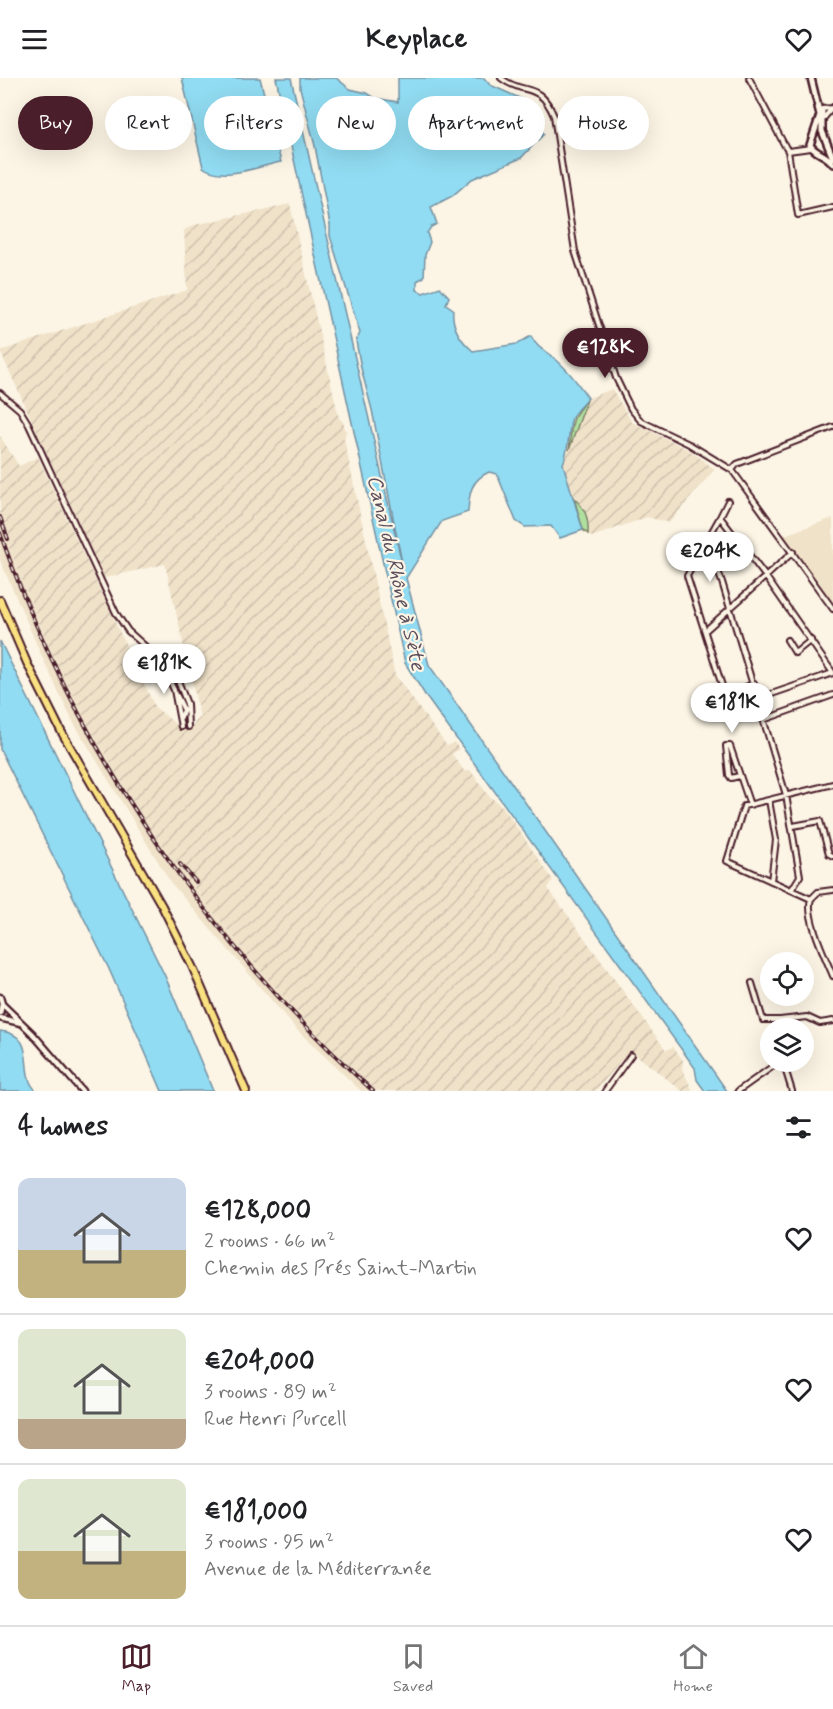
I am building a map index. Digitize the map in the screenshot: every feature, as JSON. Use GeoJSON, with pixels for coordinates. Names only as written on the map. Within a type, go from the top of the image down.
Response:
{"type":"FeatureCollection","features":[{"type":"Feature","properties":{"kind":"main road"},"geometry":{"type":"LineString","coordinates":[[813,78],[822,109],[824,136],[833,158]]}},
{"type":"Feature","properties":{"kind":"main road"},"geometry":{"type":"LineString","coordinates":[[813,78],[820,115],[811,145],[828,157],[833,164]]}},
{"type":"Feature","properties":{"kind":"main road"},"geometry":{"type":"LineString","coordinates":[[814,136],[824,136]]}},
{"type":"Feature","properties":{"kind":"main road"},"geometry":{"type":"LineString","coordinates":[[819,152],[827,146]]}},
{"type":"Feature","properties":{"kind":"main road"},"geometry":{"type":"LineString","coordinates":[[0,600],[27,663],[61,731],[162,906],[192,966],[246,1091]]}},
{"type":"Feature","properties":{"kind":"street"},"geometry":{"type":"LineString","coordinates":[[501,78],[512,84],[534,90],[544,98],[554,116],[575,251],[616,378],[631,409],[641,421],[690,444],[732,470],[833,609]]}},
{"type":"Feature","properties":{"kind":"street"},"geometry":{"type":"LineString","coordinates":[[749,78],[788,151],[798,214],[833,207]]}},
{"type":"Feature","properties":{"kind":"street"},"geometry":{"type":"LineString","coordinates":[[822,109],[829,110],[833,107]]}},
{"type":"Feature","properties":{"kind":"street"},"geometry":{"type":"LineString","coordinates":[[823,119],[833,107]]}},
{"type":"Feature","properties":{"kind":"street"},"geometry":{"type":"LineString","coordinates":[[788,151],[811,145]]}},
{"type":"Feature","properties":{"kind":"street"},"geometry":{"type":"LineString","coordinates":[[0,393],[20,410],[28,423],[116,613],[128,631],[175,674],[182,688],[188,726]]}},
{"type":"Feature","properties":{"kind":"street"},"geometry":{"type":"LineString","coordinates":[[732,470],[737,464],[833,427]]}},
{"type":"Feature","properties":{"kind":"street"},"geometry":{"type":"LineString","coordinates":[[727,696],[687,576],[728,501]]}},
{"type":"Feature","properties":{"kind":"street"},"geometry":{"type":"LineString","coordinates":[[720,517],[766,577],[833,673],[757,699]]}},
{"type":"Feature","properties":{"kind":"street"},"geometry":{"type":"LineString","coordinates":[[702,546],[715,563],[731,610],[786,795],[800,876],[792,889]]}},
{"type":"Feature","properties":{"kind":"street"},"geometry":{"type":"LineString","coordinates":[[706,630],[793,552]]}},
{"type":"Feature","properties":{"kind":"street"},"geometry":{"type":"LineString","coordinates":[[787,640],[795,653],[811,640]]}},
{"type":"Feature","properties":{"kind":"street"},"geometry":{"type":"LineString","coordinates":[[161,662],[185,710]]}},
{"type":"Feature","properties":{"kind":"street"},"geometry":{"type":"LineString","coordinates":[[717,710],[727,696],[754,683]]}},
{"type":"Feature","properties":{"kind":"street"},"geometry":{"type":"LineString","coordinates":[[174,690],[181,717],[181,727]]}},
{"type":"Feature","properties":{"kind":"street"},"geometry":{"type":"LineString","coordinates":[[763,720],[833,695]]}},
{"type":"Feature","properties":{"kind":"street"},"geometry":{"type":"LineString","coordinates":[[181,717],[185,710]]}},
{"type":"Feature","properties":{"kind":"street"},"geometry":{"type":"LineString","coordinates":[[739,776],[731,778],[729,775],[725,748],[729,745],[750,805]]}},
{"type":"Feature","properties":{"kind":"street"},"geometry":{"type":"LineString","coordinates":[[811,899],[727,861],[742,809],[833,783]]}},
{"type":"Feature","properties":{"kind":"street"},"geometry":{"type":"LineString","coordinates":[[769,800],[776,840],[771,881]]}},
{"type":"Feature","properties":{"kind":"street"},"geometry":{"type":"LineString","coordinates":[[793,826],[820,821],[829,854],[833,856]]}},
{"type":"Feature","properties":{"kind":"street"},"geometry":{"type":"LineString","coordinates":[[833,890],[818,892],[811,899],[809,906],[833,976]]}},
{"type":"Feature","properties":{"kind":"street"},"geometry":{"type":"LineString","coordinates":[[752,983],[762,1018]]}},
{"type":"Feature","properties":{"kind":"street"},"geometry":{"type":"LineString","coordinates":[[0,997],[2,1004],[0,1013]]}},
{"type":"Feature","properties":{"kind":"street"},"geometry":{"type":"LineString","coordinates":[[2,1004],[82,1091]]}},
{"type":"Feature","properties":{"kind":"street"},"geometry":{"type":"LineString","coordinates":[[0,1018],[21,1023]]}},
{"type":"Feature","properties":{"kind":"street"},"geometry":{"type":"LineString","coordinates":[[814,1020],[820,1023],[833,1021]]}},
{"type":"Feature","properties":{"kind":"street"},"geometry":{"type":"LineString","coordinates":[[605,1091],[631,1055]]}},
{"type":"Feature","properties":{"kind":"street"},"geometry":{"type":"LineString","coordinates":[[738,1091],[766,1072]]}},
{"type":"Feature","properties":{"kind":"street"},"geometry":{"type":"LineString","coordinates":[[785,1072],[792,1091]]}},
{"type":"Feature","properties":{"kind":"shaded area"},"geometry":{"type":"Polygon","coordinates":[[[290,204],[339,418],[346,432],[344,439],[395,675],[447,746],[454,742],[459,749],[452,754],[465,772],[470,770],[489,796],[503,807],[553,880],[548,888],[666,1050],[673,1047],[683,1060],[682,1069],[693,1091],[682,1091],[630,1050],[596,1091],[377,1091],[323,1040],[266,977],[197,892],[143,818],[90,728],[50,649],[0,524],[0,436],[19,466],[38,457],[155,707],[178,726],[191,727],[200,717],[165,564],[104,578],[0,351],[187,290],[184,230],[194,225],[290,204]]]}},
{"type":"Feature","properties":{"kind":"shaded area"},"geometry":{"type":"Polygon","coordinates":[[[612,389],[632,422],[689,450],[715,469],[669,523],[647,517],[592,537],[588,534],[589,522],[584,508],[574,498],[563,464],[588,398],[612,389]]]}},
{"type":"Feature","properties":{"kind":"shaded area"},"geometry":{"type":"Polygon","coordinates":[[[833,518],[833,606],[781,536],[833,518]]]}},
{"type":"Feature","properties":{"kind":"shaded area"},"geometry":{"type":"Polygon","coordinates":[[[0,524],[50,649],[90,728],[143,818],[197,892],[266,977],[323,1040],[377,1091],[361,1091],[297,1030],[171,883],[72,720],[0,560],[0,524]]]}},
{"type":"Feature","properties":{"kind":"green space"},"geometry":{"type":"Polygon","coordinates":[[[587,400],[569,450],[574,418],[587,400]]]}},
{"type":"Feature","properties":{"kind":"green space"},"geometry":{"type":"Polygon","coordinates":[[[574,498],[586,514],[588,534],[583,530],[574,498]]]}},
{"type":"Feature","properties":{"kind":"water"},"geometry":{"type":"Polygon","coordinates":[[[182,78],[260,78],[264,96],[204,96],[204,150],[278,150],[281,162],[230,173],[211,171],[203,167],[192,120],[192,96],[186,96],[182,78]]]}},
{"type":"Feature","properties":{"kind":"water"},"geometry":{"type":"Polygon","coordinates":[[[276,78],[291,78],[295,96],[280,96],[276,78]]]}},
{"type":"Feature","properties":{"kind":"water","name":"Canal du Rhône à Sète"},"geometry":{"type":"Polygon","coordinates":[[[300,78],[336,78],[350,89],[372,96],[316,96],[316,150],[396,150],[398,78],[484,78],[490,85],[515,96],[408,96],[408,150],[529,150],[521,158],[472,179],[452,196],[431,207],[437,224],[427,233],[430,242],[425,255],[424,277],[417,281],[417,290],[423,293],[440,287],[449,297],[446,304],[453,309],[453,322],[457,333],[473,351],[517,344],[531,336],[538,346],[564,367],[584,392],[588,398],[572,417],[563,464],[583,530],[560,538],[551,526],[525,527],[516,521],[497,474],[489,472],[478,479],[472,488],[468,512],[442,521],[406,578],[429,665],[727,1091],[705,1091],[697,1080],[695,1068],[427,698],[405,663],[292,150],[304,150],[304,135],[403,568],[356,341],[360,333],[330,236],[330,225],[315,146],[304,96],[300,88],[300,78]]]}},
{"type":"Feature","properties":{"kind":"water"},"geometry":{"type":"Polygon","coordinates":[[[0,641],[165,976],[213,1091],[162,1091],[109,969],[0,749],[0,641]]]}},
{"type":"Feature","properties":{"kind":"water"},"geometry":{"type":"Polygon","coordinates":[[[0,1031],[12,1034],[20,1040],[26,1056],[31,1084],[37,1091],[0,1091],[0,1031]]]}},
{"type":"Feature","properties":{"kind":"railway"},"geometry":{"type":"LineString","coordinates":[[0,517],[8,539]]}},
{"type":"Feature","properties":{"kind":"railway"},"geometry":{"type":"LineString","coordinates":[[0,533],[31,612],[66,689],[107,764],[152,835],[201,904],[254,970],[312,1032],[373,1091]]}},
{"type":"Feature","properties":{"kind":"railway"},"geometry":{"type":"LineString","coordinates":[[180,864],[196,882]]}}]}
